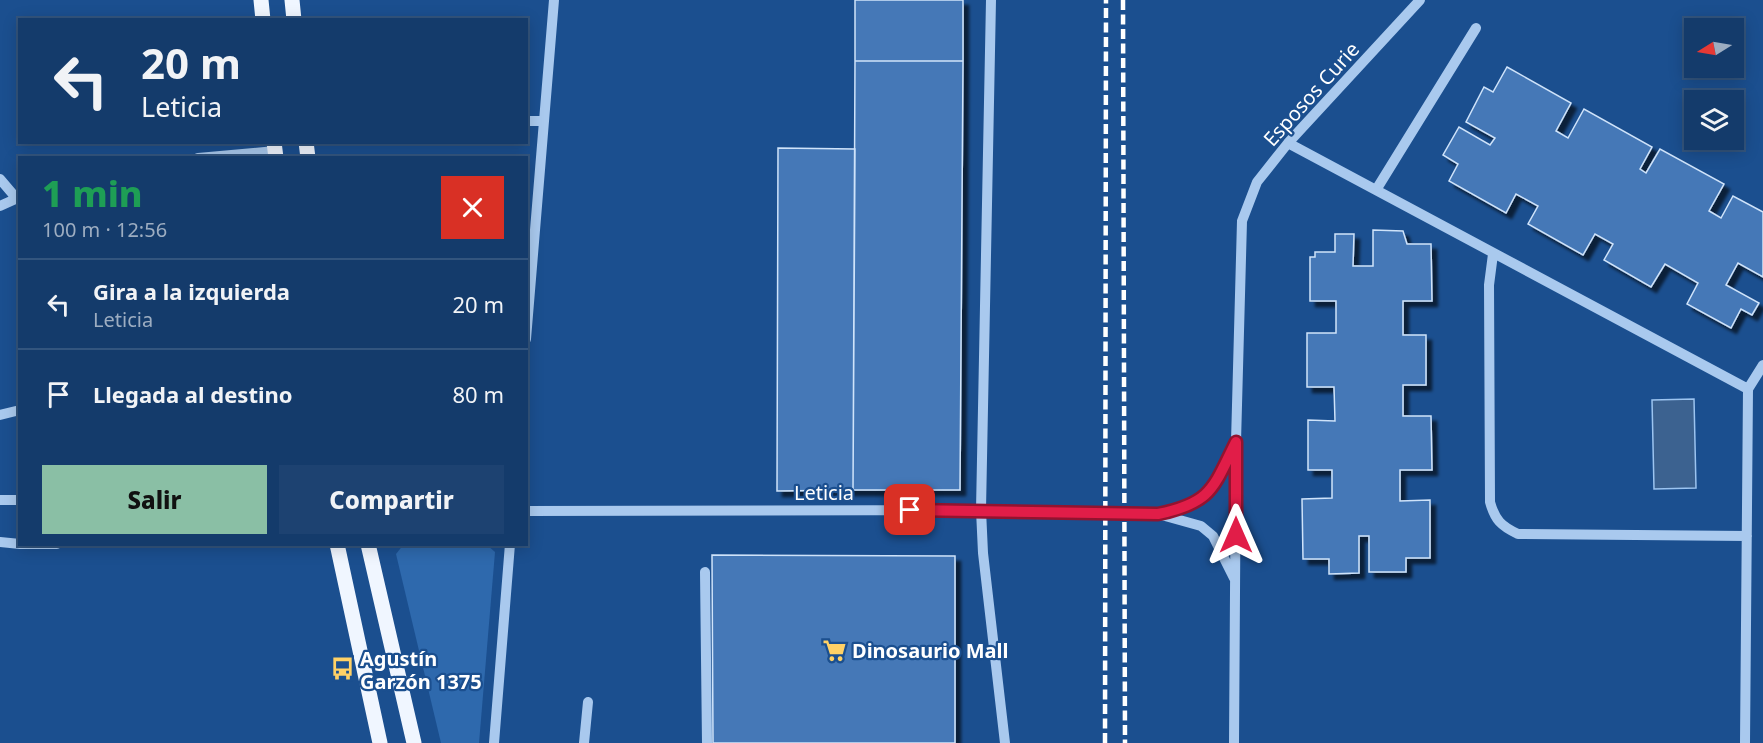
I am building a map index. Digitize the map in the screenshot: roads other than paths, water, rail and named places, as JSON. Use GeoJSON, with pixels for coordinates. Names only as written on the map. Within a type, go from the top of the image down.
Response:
{"type":"FeatureCollection","features":[{"type":"Feature","properties":{"kind":"main road"},"geometry":{"type":"LineString","coordinates":[[261,0],[263,18]]}},
{"type":"Feature","properties":{"kind":"main road"},"geometry":{"type":"LineString","coordinates":[[292,0],[294,18]]}},
{"type":"Feature","properties":{"kind":"main road"},"geometry":{"type":"LineString","coordinates":[[337,546],[380,743]]}},
{"type":"Feature","properties":{"kind":"main road"},"geometry":{"type":"LineString","coordinates":[[368,546],[414,743]]}},
{"type":"Feature","properties":{"kind":"street"},"geometry":{"type":"LineString","coordinates":[[528,301],[554,0]]}},
{"type":"Feature","properties":{"kind":"street"},"geometry":{"type":"LineString","coordinates":[[991,0],[981,510],[983,553],[1005,743]]}},
{"type":"Feature","properties":{"kind":"street","name":"Esposos Curie"},"geometry":{"type":"LineString","coordinates":[[1234,743],[1236,442],[1242,221],[1257,182],[1288,143],[1420,0]]}},
{"type":"Feature","properties":{"kind":"street"},"geometry":{"type":"LineString","coordinates":[[1376,190],[1476,28]]}},
{"type":"Feature","properties":{"kind":"street"},"geometry":{"type":"LineString","coordinates":[[528,121],[544,122]]}},
{"type":"Feature","properties":{"kind":"street"},"geometry":{"type":"LineString","coordinates":[[1288,143],[1748,389]]}},
{"type":"Feature","properties":{"kind":"street"},"geometry":{"type":"LineString","coordinates":[[217,156],[275,150]]}},
{"type":"Feature","properties":{"kind":"street"},"geometry":{"type":"LineString","coordinates":[[0,179],[18,198],[0,206]]}},
{"type":"Feature","properties":{"kind":"street"},"geometry":{"type":"LineString","coordinates":[[1493,254],[1489,285],[1490,502],[1494,517],[1503,527],[1518,534],[1747,536]]}},
{"type":"Feature","properties":{"kind":"street"},"geometry":{"type":"LineString","coordinates":[[1745,743],[1748,389],[1763,365]]}},
{"type":"Feature","properties":{"kind":"street"},"geometry":{"type":"LineString","coordinates":[[0,415],[18,410]]}},
{"type":"Feature","properties":{"kind":"street","name":"Leticia"},"geometry":{"type":"LineString","coordinates":[[528,511],[981,510],[1158,514],[1185,508],[1203,499],[1215,485],[1236,442]]}},
{"type":"Feature","properties":{"kind":"street"},"geometry":{"type":"LineString","coordinates":[[0,500],[18,500]]}},
{"type":"Feature","properties":{"kind":"street","name":"Leticia"},"geometry":{"type":"LineString","coordinates":[[1158,514],[1201,526],[1213,536],[1236,581]]}},
{"type":"Feature","properties":{"kind":"street"},"geometry":{"type":"LineString","coordinates":[[0,542],[18,544]]}},
{"type":"Feature","properties":{"kind":"street"},"geometry":{"type":"LineString","coordinates":[[494,743],[510,546]]}},
{"type":"Feature","properties":{"kind":"street"},"geometry":{"type":"LineString","coordinates":[[705,572],[706,743]]}},
{"type":"Feature","properties":{"kind":"street"},"geometry":{"type":"LineString","coordinates":[[584,743],[588,702]]}},
{"type":"Feature","properties":{"kind":"railway"},"geometry":{"type":"LineString","coordinates":[[1105,743],[1106,0]]}},
{"type":"Feature","properties":{"kind":"railway"},"geometry":{"type":"LineString","coordinates":[[1123,0],[1125,743]]}},
{"type":"Feature","properties":{"kind":"place","name":"Dinosaurio Mall"},"geometry":{"type":"Point","coordinates":[834,650]}},
{"type":"Feature","properties":{"kind":"place","name":"Agustín Garzón 1375"},"geometry":{"type":"Point","coordinates":[342,669]}}]}
